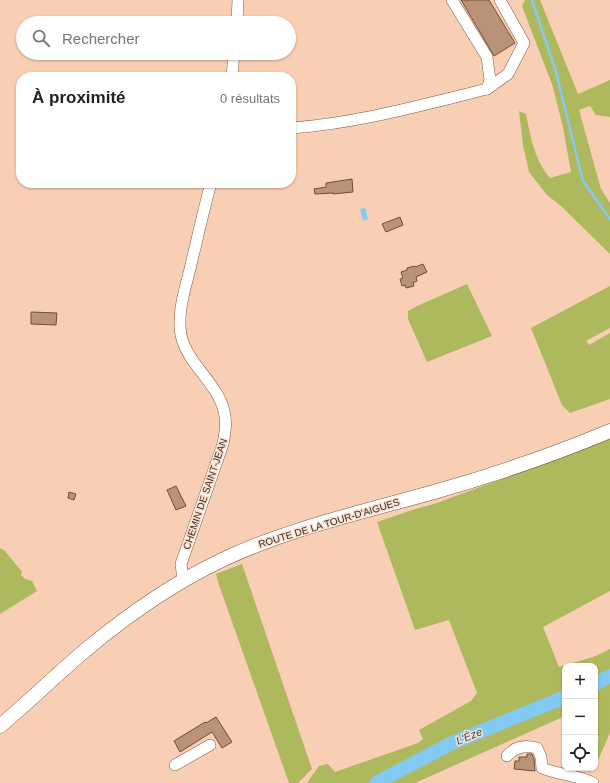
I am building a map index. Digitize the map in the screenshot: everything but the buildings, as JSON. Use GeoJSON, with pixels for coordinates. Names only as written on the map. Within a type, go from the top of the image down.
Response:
{"type":"FeatureCollection","features":[{"type":"Feature","properties":{"kind":"main road","name":"ROUTE DE LA TOUR-D'AIGUES"},"geometry":{"type":"LineString","coordinates":[[0,726],[88,649],[140,608],[183,580],[220,561],[260,543],[372,509],[435,492],[534,461],[610,431]]}},
{"type":"Feature","properties":{"kind":"street"},"geometry":{"type":"LineString","coordinates":[[237,16],[238,0]]}},
{"type":"Feature","properties":{"kind":"street"},"geometry":{"type":"LineString","coordinates":[[452,0],[487,57],[490,80],[487,89]]}},
{"type":"Feature","properties":{"kind":"street"},"geometry":{"type":"LineString","coordinates":[[296,128],[320,126],[376,116],[487,89],[508,74],[524,44],[500,0]]}},
{"type":"Feature","properties":{"kind":"street"},"geometry":{"type":"LineString","coordinates":[[232,72],[233,60]]}},
{"type":"Feature","properties":{"kind":"street","name":"CHEMIN DE SAINT-JEAN"},"geometry":{"type":"LineString","coordinates":[[183,580],[181,564],[224,444],[225,432],[224,410],[219,397],[187,353],[181,333],[180,323],[184,293],[210,188]]}},
{"type":"Feature","properties":{"kind":"street"},"geometry":{"type":"LineString","coordinates":[[175,765],[210,746]]}},
{"type":"Feature","properties":{"kind":"street"},"geometry":{"type":"LineString","coordinates":[[507,756],[512,750],[529,746],[537,748],[541,757],[542,768],[583,778],[593,783]]}},
{"type":"Feature","properties":{"kind":"green space"},"geometry":{"type":"Polygon","coordinates":[[[525,0],[540,0],[578,94],[610,80],[610,117],[596,115],[590,106],[579,110],[601,189],[610,203],[610,254],[561,206],[547,195],[529,172],[523,145],[519,111],[526,114],[537,156],[550,178],[571,172],[563,127],[553,87],[522,6],[525,0]]]}},
{"type":"Feature","properties":{"kind":"green space"},"geometry":{"type":"Polygon","coordinates":[[[467,284],[492,336],[427,362],[408,319],[408,311],[467,284]]]}},
{"type":"Feature","properties":{"kind":"green space"},"geometry":{"type":"Polygon","coordinates":[[[610,286],[610,328],[586,341],[589,345],[610,333],[610,399],[570,413],[562,405],[531,328],[610,286]]]}},
{"type":"Feature","properties":{"kind":"green space"},"geometry":{"type":"Polygon","coordinates":[[[610,439],[610,591],[543,627],[559,667],[562,666],[562,717],[415,783],[307,783],[319,766],[328,764],[335,772],[418,743],[423,739],[419,730],[471,701],[477,693],[449,620],[415,630],[377,522],[434,504],[610,439]]]}},
{"type":"Feature","properties":{"kind":"green space"},"geometry":{"type":"Polygon","coordinates":[[[0,548],[5,551],[22,572],[21,575],[25,579],[32,581],[37,591],[0,614],[0,548]]]}},
{"type":"Feature","properties":{"kind":"green space"},"geometry":{"type":"Polygon","coordinates":[[[242,564],[312,769],[298,783],[289,783],[216,574],[242,564]]]}},
{"type":"Feature","properties":{"kind":"green space"},"geometry":{"type":"Polygon","coordinates":[[[610,649],[610,733],[598,760],[598,663],[572,663],[596,656],[610,649]]]}},
{"type":"Feature","properties":{"kind":"water"},"geometry":{"type":"Polygon","coordinates":[[[365,208],[368,219],[363,221],[360,209],[365,208]]]}},
{"type":"Feature","properties":{"kind":"waterway"},"geometry":{"type":"LineString","coordinates":[[532,0],[556,72],[583,181],[610,219]]}},
{"type":"Feature","properties":{"kind":"waterway","name":"L'Èze"},"geometry":{"type":"LineString","coordinates":[[598,682],[610,676]]}},
{"type":"Feature","properties":{"kind":"waterway","name":"L'Èze"},"geometry":{"type":"LineString","coordinates":[[376,783],[450,744],[562,698]]}}]}
